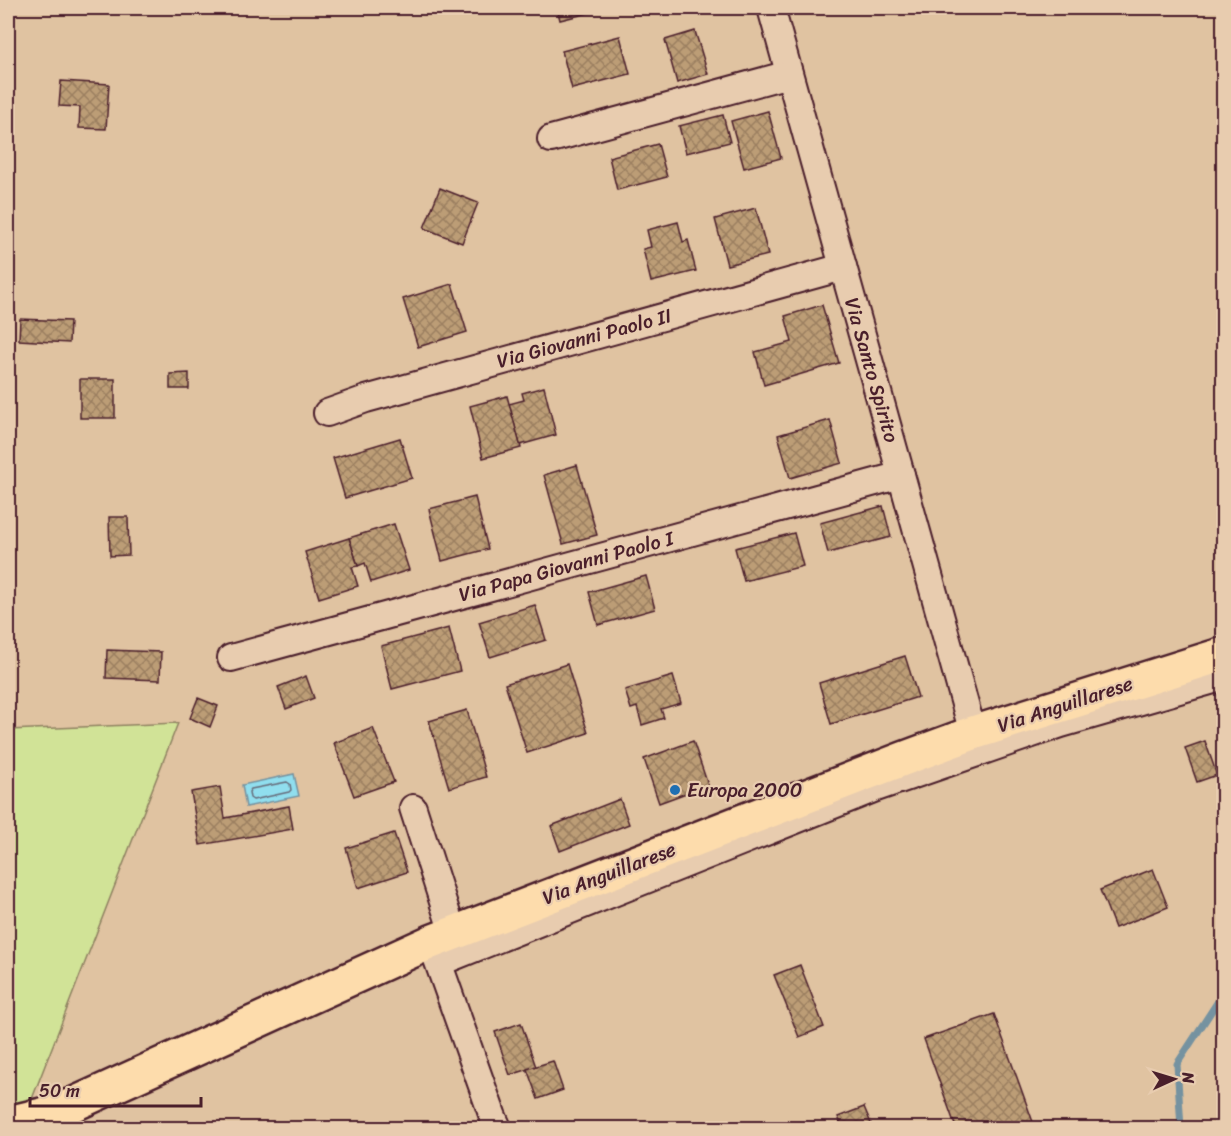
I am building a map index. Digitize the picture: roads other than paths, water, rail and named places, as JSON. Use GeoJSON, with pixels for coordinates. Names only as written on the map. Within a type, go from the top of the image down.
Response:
{"type":"FeatureCollection","features":[{"type":"Feature","properties":{"kind":"main road","name":"Via Anguillarese"},"geometry":{"type":"LineString","coordinates":[[8,1123],[72,1105],[444,945],[913,755],[973,733],[1224,654]]}},
{"type":"Feature","properties":{"kind":"street","name":"Via Santo Spirito"},"geometry":{"type":"LineString","coordinates":[[771,8],[973,733]]}},
{"type":"Feature","properties":{"kind":"street"},"geometry":{"type":"LineString","coordinates":[[551,139],[789,74]]}},
{"type":"Feature","properties":{"kind":"street","name":"Via Giovanni Paolo II"},"geometry":{"type":"LineString","coordinates":[[327,413],[366,399],[843,267]]}},
{"type":"Feature","properties":{"kind":"street","name":"Via Papa Giovanni Paolo I"},"geometry":{"type":"LineString","coordinates":[[231,658],[901,475]]}},
{"type":"Feature","properties":{"kind":"street"},"geometry":{"type":"LineString","coordinates":[[444,945],[876,788],[1061,724],[1224,677]]}},
{"type":"Feature","properties":{"kind":"street"},"geometry":{"type":"LineString","coordinates":[[413,808],[444,945],[498,1128]]}},
{"type":"Feature","properties":{"kind":"water"},"geometry":{"type":"Polygon","coordinates":[[[294,774],[299,796],[246,807],[242,785],[294,774]]]}},
{"type":"Feature","properties":{"kind":"waterway"},"geometry":{"type":"LineString","coordinates":[[1181,1128],[1177,1064],[1224,992]]}},
{"type":"Feature","properties":{"kind":"place","name":"Europa 2000"},"geometry":{"type":"Point","coordinates":[675,790]}}]}
